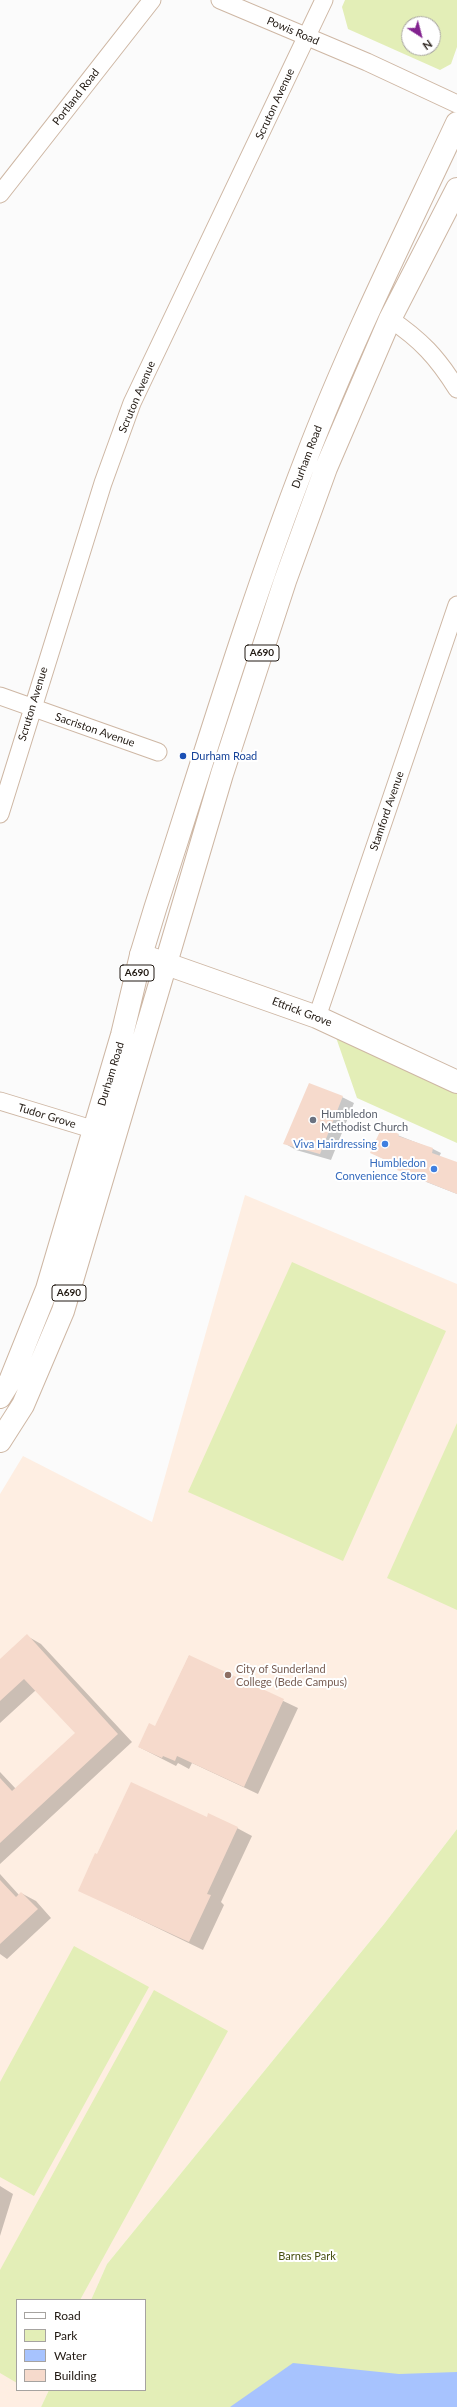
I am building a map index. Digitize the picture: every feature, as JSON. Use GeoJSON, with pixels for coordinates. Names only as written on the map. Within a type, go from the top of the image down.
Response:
{"type":"FeatureCollection","features":[{"type":"Feature","properties":{"kind":"main road","name":"Durham Road"},"geometry":{"type":"LineString","coordinates":[[0,1397],[10,1381],[47,1289],[122,1035],[141,955],[264,574],[306,458],[360,328],[457,123]]}},
{"type":"Feature","properties":{"kind":"main road","name":"Durham Road"},"geometry":{"type":"LineString","coordinates":[[0,1441],[23,1405],[63,1311],[116,1137],[165,963],[222,774],[285,581],[326,468],[390,319],[457,189]]}},
{"type":"Feature","properties":{"kind":"main road","name":"Ettrick Grove"},"geometry":{"type":"LineString","coordinates":[[141,955],[317,1017],[457,1082]]}},
{"type":"Feature","properties":{"kind":"street","name":"Portland Road"},"geometry":{"type":"LineString","coordinates":[[0,194],[152,0]]}},
{"type":"Feature","properties":{"kind":"street","name":"Powis Road"},"geometry":{"type":"LineString","coordinates":[[220,0],[366,62],[457,104]]}},
{"type":"Feature","properties":{"kind":"street","name":"Scruton Avenue"},"geometry":{"type":"LineString","coordinates":[[0,814],[103,483],[132,403],[324,0]]}},
{"type":"Feature","properties":{"kind":"street"},"geometry":{"type":"LineString","coordinates":[[390,319],[418,338],[443,366],[457,389]]}},
{"type":"Feature","properties":{"kind":"street","name":"Stamford Avenue"},"geometry":{"type":"LineString","coordinates":[[317,1017],[457,605]]}},
{"type":"Feature","properties":{"kind":"street","name":"Sacriston Avenue"},"geometry":{"type":"LineString","coordinates":[[0,696],[158,752]]}},
{"type":"Feature","properties":{"kind":"street","name":"Tudor Grove"},"geometry":{"type":"LineString","coordinates":[[0,1102],[116,1137]]}},
{"type":"Feature","properties":{"kind":"shaded area","name":"City of Sunderland College (Bede Campus)"},"geometry":{"type":"Polygon","coordinates":[[[245,1195],[457,1284],[457,1829],[384,1924],[107,2264],[91,2299],[16,2299],[16,2391],[49,2391],[41,2407],[0,2407],[0,1494],[23,1456],[152,1522],[245,1195]]]}},
{"type":"Feature","properties":{"kind":"green space"},"geometry":{"type":"Polygon","coordinates":[[[345,0],[457,0],[457,47],[451,64],[440,70],[409,56],[441,56],[441,16],[401,16],[401,53],[348,29],[342,7],[345,0]]]}},
{"type":"Feature","properties":{"kind":"green space"},"geometry":{"type":"Polygon","coordinates":[[[331,1023],[457,1082],[457,1143],[357,1098],[331,1023]]]}},
{"type":"Feature","properties":{"kind":"green space"},"geometry":{"type":"Polygon","coordinates":[[[292,1262],[446,1331],[343,1561],[188,1492],[292,1262]]]}},
{"type":"Feature","properties":{"kind":"green space"},"geometry":{"type":"Polygon","coordinates":[[[457,1423],[457,1610],[387,1578],[457,1423]]]}},
{"type":"Feature","properties":{"kind":"green space","name":"Barnes Park"},"geometry":{"type":"Polygon","coordinates":[[[457,1829],[457,2407],[41,2407],[49,2391],[146,2391],[146,2299],[91,2299],[107,2264],[384,1924],[457,1829]]]}},
{"type":"Feature","properties":{"kind":"green space"},"geometry":{"type":"Polygon","coordinates":[[[74,1946],[149,1987],[34,2196],[0,2177],[0,2082],[74,1946]]]}},
{"type":"Feature","properties":{"kind":"green space"},"geometry":{"type":"Polygon","coordinates":[[[154,1990],[228,2031],[81,2299],[16,2299],[16,2382],[0,2373],[0,2270],[154,1990]]]}},
{"type":"Feature","properties":{"kind":"water"},"geometry":{"type":"Polygon","coordinates":[[[293,2363],[399,2374],[457,2372],[457,2407],[230,2407],[293,2363]]]}},
{"type":"Feature","properties":{"kind":"building","name":"Humbledon Methodist Church"},"geometry":{"type":"Polygon","coordinates":[[[309,1083],[343,1096],[320,1154],[283,1144],[309,1083]]]}},
{"type":"Feature","properties":{"kind":"building"},"geometry":{"type":"Polygon","coordinates":[[[382,1127],[399,1134],[398,1136],[433,1148],[432,1153],[457,1162],[457,1194],[397,1170],[399,1166],[370,1153],[382,1127]]]}},
{"type":"Feature","properties":{"kind":"building"},"geometry":{"type":"Polygon","coordinates":[[[27,1634],[118,1734],[0,1843],[0,1778],[12,1791],[75,1733],[24,1679],[0,1701],[0,1659],[27,1634]]]}},
{"type":"Feature","properties":{"kind":"building"},"geometry":{"type":"Polygon","coordinates":[[[189,1655],[284,1699],[244,1787],[177,1756],[175,1761],[163,1756],[162,1758],[138,1747],[149,1723],[155,1726],[189,1655]]]}},
{"type":"Feature","properties":{"kind":"building"},"geometry":{"type":"Polygon","coordinates":[[[131,1782],[207,1817],[208,1813],[238,1827],[207,1894],[211,1895],[189,1942],[78,1891],[95,1853],[97,1854],[131,1782]]]}},
{"type":"Feature","properties":{"kind":"building"},"geometry":{"type":"Polygon","coordinates":[[[0,1880],[16,1897],[21,1892],[38,1909],[0,1944],[0,1880]]]}},
{"type":"Feature","properties":{"kind":"place","name":"Durham Road"},"geometry":{"type":"Point","coordinates":[183,756]}},
{"type":"Feature","properties":{"kind":"place","name":"Humbledon Methodist Church"},"geometry":{"type":"Point","coordinates":[313,1120]}},
{"type":"Feature","properties":{"kind":"place","name":"Viva Hairdressing"},"geometry":{"type":"Point","coordinates":[385,1144]}},
{"type":"Feature","properties":{"kind":"place","name":"Humbledon Convenience Store"},"geometry":{"type":"Point","coordinates":[434,1169]}},
{"type":"Feature","properties":{"kind":"place","name":"City of Sunderland College (Bede Campus)"},"geometry":{"type":"Point","coordinates":[228,1675]}}]}
